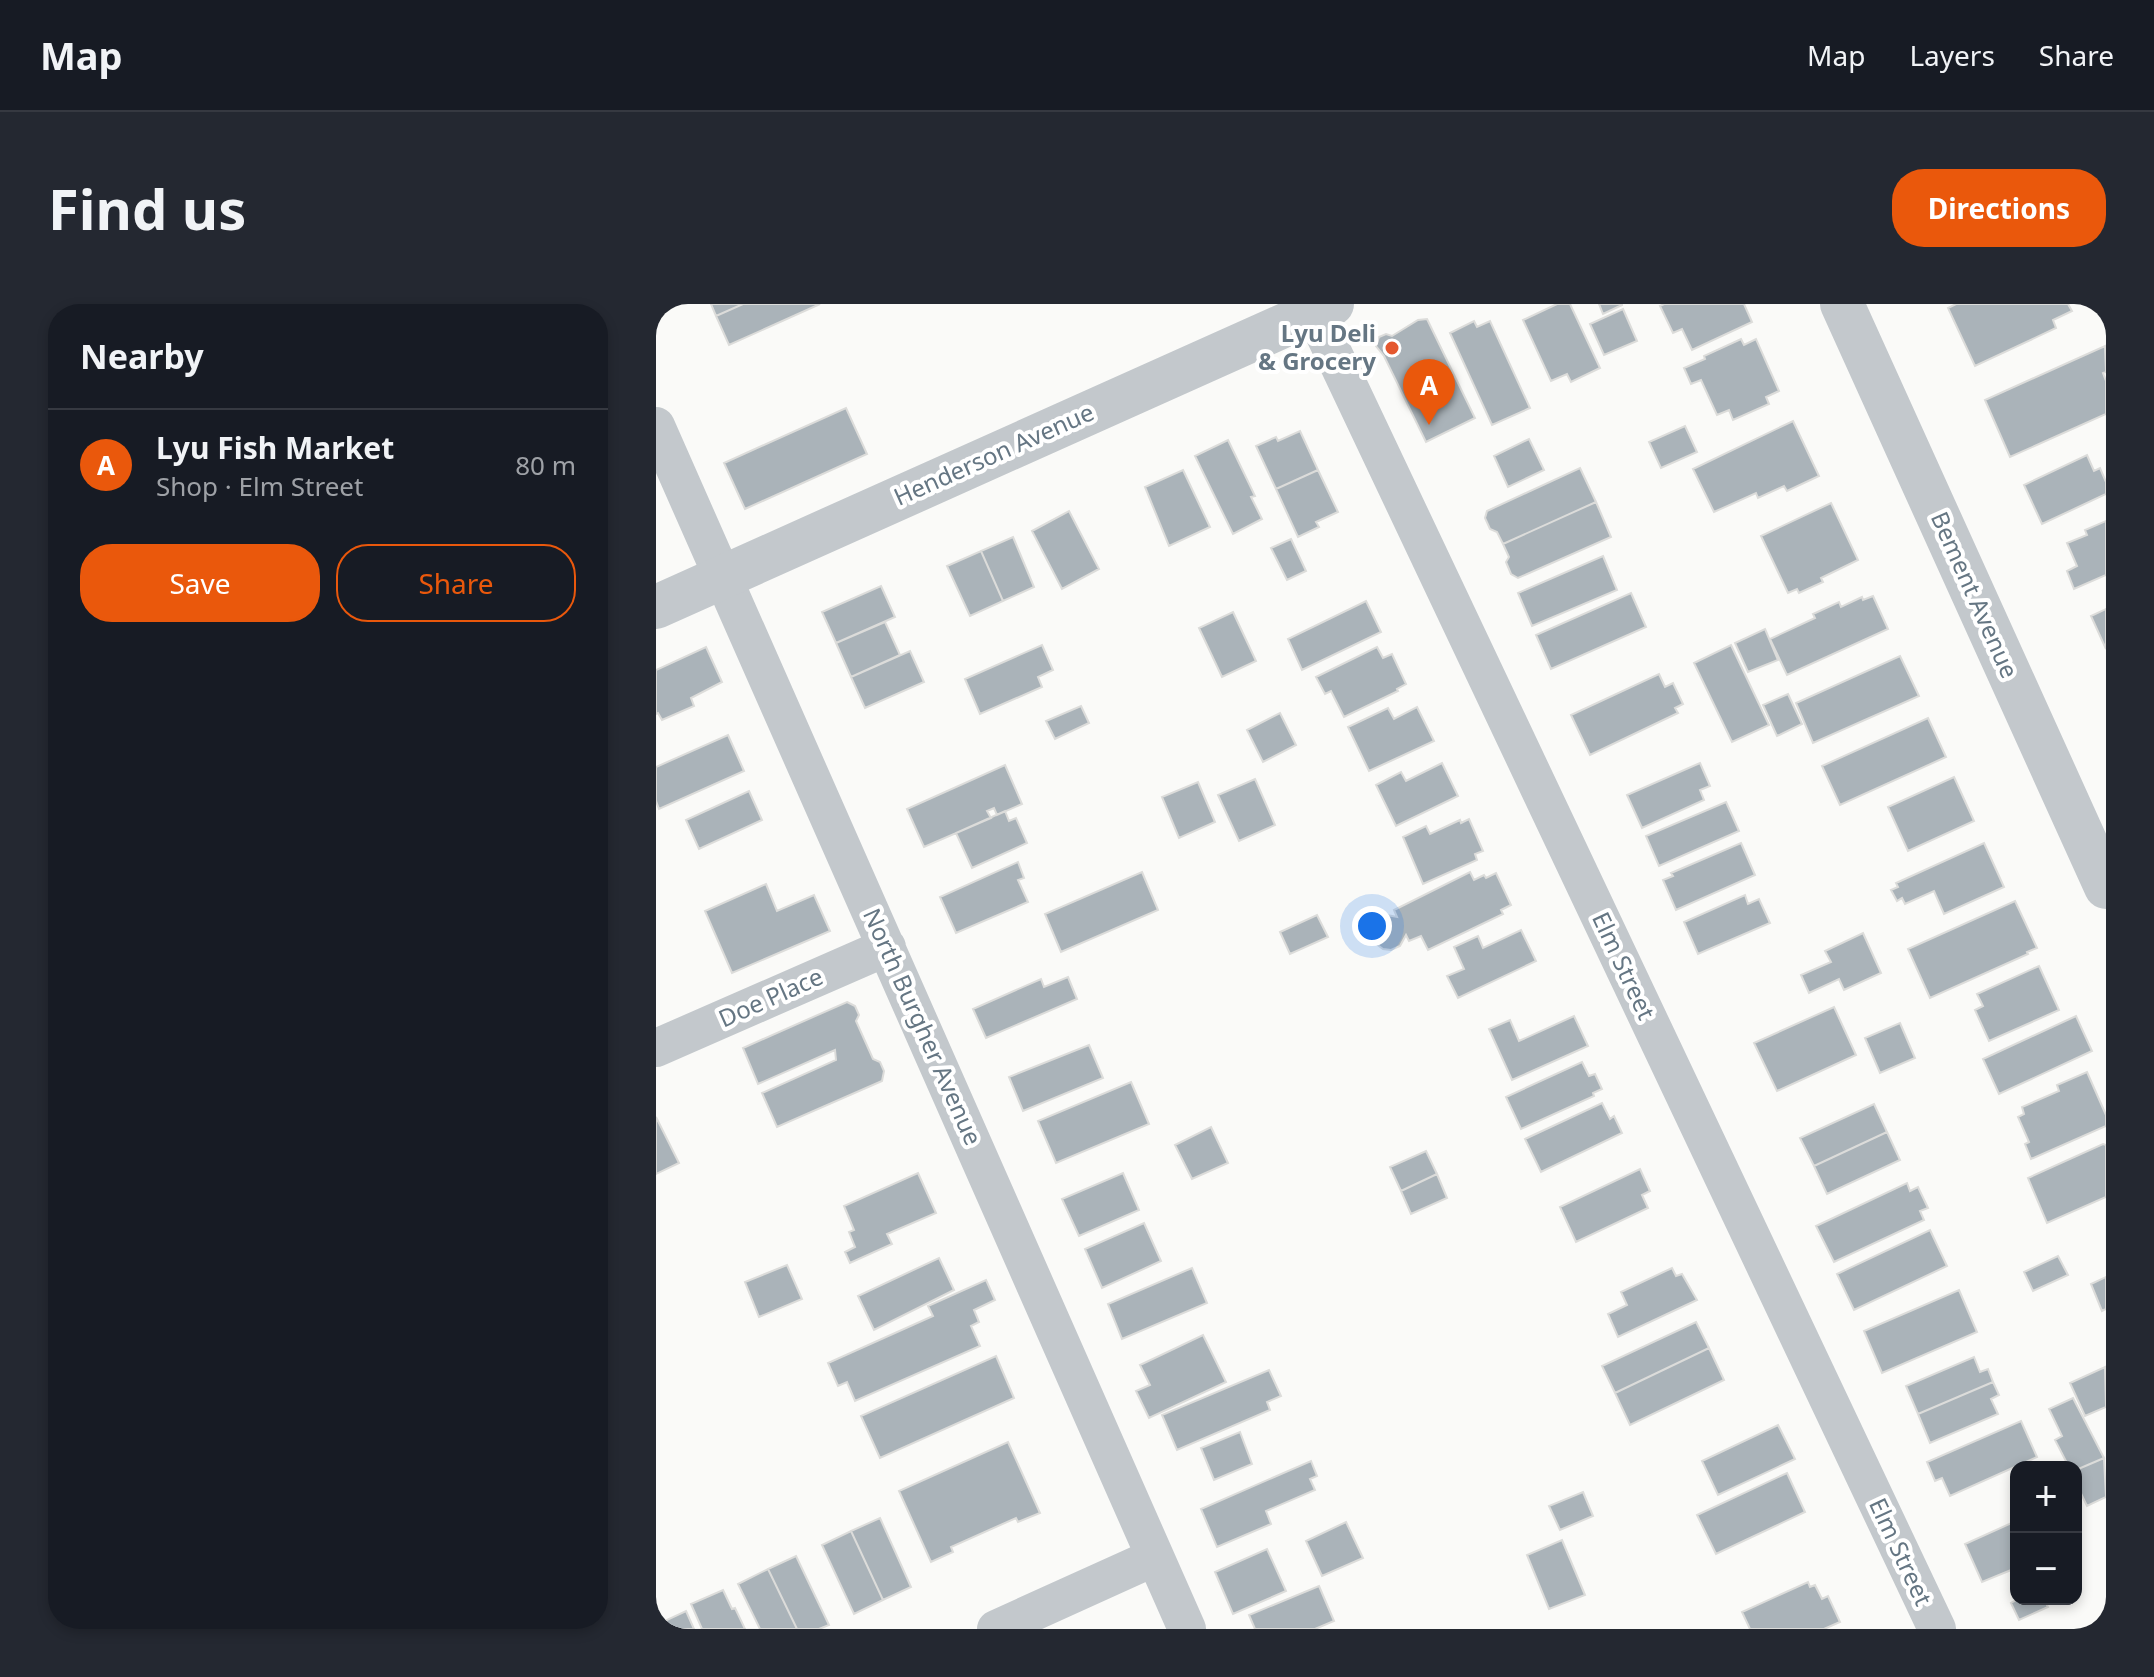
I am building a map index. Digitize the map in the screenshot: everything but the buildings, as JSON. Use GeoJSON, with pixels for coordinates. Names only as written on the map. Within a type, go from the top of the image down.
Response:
{"type":"FeatureCollection","features":[{"type":"Feature","properties":{"kind":"street","name":"Bement Avenue"},"geometry":{"type":"LineString","coordinates":[[1842,304],[2106,887]]}},
{"type":"Feature","properties":{"kind":"street","name":"Henderson Avenue"},"geometry":{"type":"LineString","coordinates":[[656,607],[1318,307]]}},
{"type":"Feature","properties":{"kind":"street","name":"Elm Street"},"geometry":{"type":"LineString","coordinates":[[1318,307],[1937,1629]]}},
{"type":"Feature","properties":{"kind":"street","name":"North Burgher Avenue"},"geometry":{"type":"LineString","coordinates":[[656,426],[1187,1629]]}},
{"type":"Feature","properties":{"kind":"street","name":"Doe Place"},"geometry":{"type":"LineString","coordinates":[[656,1048],[887,947]]}},
{"type":"Feature","properties":{"kind":"street"},"geometry":{"type":"LineString","coordinates":[[996,1629],[1155,1557]]}},
{"type":"Feature","properties":{"kind":"place","name":"Lyu Deli & Grocery"},"geometry":{"type":"Point","coordinates":[1392,348]}},
{"type":"Feature","properties":{"kind":"place","name":"Lyu Fish Market"},"geometry":{"type":"Point","coordinates":[1429,425]}}]}
